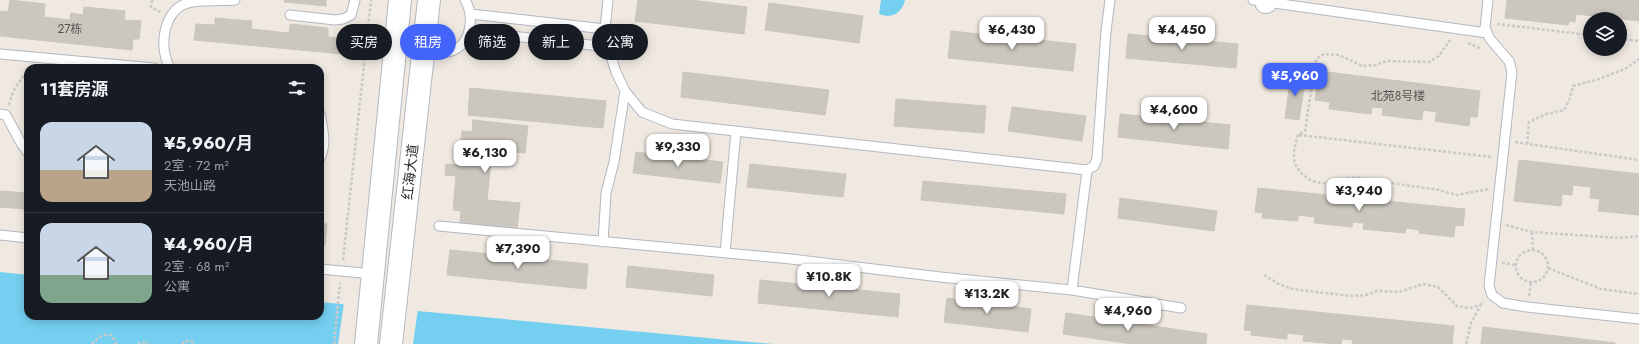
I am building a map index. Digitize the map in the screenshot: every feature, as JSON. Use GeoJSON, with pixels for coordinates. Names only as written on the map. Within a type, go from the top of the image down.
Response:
{"type":"FeatureCollection","features":[{"type":"Feature","properties":{"kind":"main road","name":"红海大道"},"geometry":{"type":"LineString","coordinates":[[366,344],[400,0]]}},
{"type":"Feature","properties":{"kind":"main road","name":"红海大道"},"geometry":{"type":"LineString","coordinates":[[426,24],[429,0]]}},
{"type":"Feature","properties":{"kind":"main road","name":"红海大道"},"geometry":{"type":"LineString","coordinates":[[392,344],[422,60]]}},
{"type":"Feature","properties":{"kind":"lane"},"geometry":{"type":"LineString","coordinates":[[168,64],[164,48],[166,23],[176,10],[187,3],[235,0]]}},
{"type":"Feature","properties":{"kind":"lane"},"geometry":{"type":"LineString","coordinates":[[290,15],[336,20],[343,19],[350,15],[355,0]]}},
{"type":"Feature","properties":{"kind":"lane"},"geometry":{"type":"LineString","coordinates":[[465,0],[471,14],[470,24]]}},
{"type":"Feature","properties":{"kind":"lane"},"geometry":{"type":"LineString","coordinates":[[606,24],[608,0]]}},
{"type":"Feature","properties":{"kind":"lane"},"geometry":{"type":"LineString","coordinates":[[612,60],[625,91],[642,112],[672,124],[1086,170],[1094,166],[1097,160],[1106,31],[1110,0]]}},
{"type":"Feature","properties":{"kind":"lane"},"geometry":{"type":"LineString","coordinates":[[1488,0],[1485,28],[1490,39],[1509,61],[1512,72],[1489,286],[1492,295],[1503,303],[1527,307],[1639,319]]}},
{"type":"Feature","properties":{"kind":"lane"},"geometry":{"type":"LineString","coordinates":[[1261,1],[1488,33]]}},
{"type":"Feature","properties":{"kind":"lane"},"geometry":{"type":"LineString","coordinates":[[471,14],[592,28]]}},
{"type":"Feature","properties":{"kind":"lane"},"geometry":{"type":"LineString","coordinates":[[520,37],[592,45]]}},
{"type":"Feature","properties":{"kind":"lane"},"geometry":{"type":"LineString","coordinates":[[456,48],[464,40]]}},
{"type":"Feature","properties":{"kind":"lane"},"geometry":{"type":"LineString","coordinates":[[0,54],[110,64]]}},
{"type":"Feature","properties":{"kind":"lane"},"geometry":{"type":"LineString","coordinates":[[603,242],[606,193],[614,162],[625,91]]}},
{"type":"Feature","properties":{"kind":"lane"},"geometry":{"type":"LineString","coordinates":[[3,114],[24,148]]}},
{"type":"Feature","properties":{"kind":"lane"},"geometry":{"type":"LineString","coordinates":[[725,253],[736,131]]}},
{"type":"Feature","properties":{"kind":"lane"},"geometry":{"type":"LineString","coordinates":[[324,133],[324,150]]}},
{"type":"Feature","properties":{"kind":"lane"},"geometry":{"type":"LineString","coordinates":[[1072,290],[1086,170]]}},
{"type":"Feature","properties":{"kind":"lane"},"geometry":{"type":"LineString","coordinates":[[439,226],[791,258],[940,277],[1072,290],[1181,308]]}},
{"type":"Feature","properties":{"kind":"lane"},"geometry":{"type":"LineString","coordinates":[[0,235],[24,238]]}},
{"type":"Feature","properties":{"kind":"lane"},"geometry":{"type":"LineString","coordinates":[[324,269],[373,274]]}},
{"type":"Feature","properties":{"kind":"path"},"geometry":{"type":"LineString","coordinates":[[152,0],[151,7],[170,18]]}},
{"type":"Feature","properties":{"kind":"path"},"geometry":{"type":"LineString","coordinates":[[334,344],[371,0]]}},
{"type":"Feature","properties":{"kind":"path"},"geometry":{"type":"LineString","coordinates":[[1485,22],[1583,34]]}},
{"type":"Feature","properties":{"kind":"path"},"geometry":{"type":"LineString","coordinates":[[1456,41],[1449,40],[1439,56],[1429,62],[1386,61],[1376,65],[1362,66],[1339,55],[1324,54],[1316,59],[1305,131],[1298,135],[1295,146],[1294,160],[1299,170],[1308,179],[1326,183],[1346,178],[1358,178],[1439,190],[1457,195],[1489,189]]}},
{"type":"Feature","properties":{"kind":"path"},"geometry":{"type":"LineString","coordinates":[[1627,40],[1639,41]]}},
{"type":"Feature","properties":{"kind":"path"},"geometry":{"type":"LineString","coordinates":[[1462,41],[1484,50]]}},
{"type":"Feature","properties":{"kind":"path"},"geometry":{"type":"LineString","coordinates":[[1527,144],[1529,122],[1546,114],[1564,110],[1569,101],[1572,86],[1613,74],[1625,69],[1639,59]]}},
{"type":"Feature","properties":{"kind":"path"},"geometry":{"type":"LineString","coordinates":[[3,114],[17,83],[24,75]]}},
{"type":"Feature","properties":{"kind":"path"},"geometry":{"type":"LineString","coordinates":[[1298,135],[1493,157]]}},
{"type":"Feature","properties":{"kind":"path"},"geometry":{"type":"LineString","coordinates":[[1492,163],[1495,139],[1639,160]]}},
{"type":"Feature","properties":{"kind":"path"},"geometry":{"type":"LineString","coordinates":[[1488,196],[1490,182]]}},
{"type":"Feature","properties":{"kind":"path"},"geometry":{"type":"LineString","coordinates":[[1496,223],[1532,232],[1620,238],[1639,236]]}},
{"type":"Feature","properties":{"kind":"path"},"geometry":{"type":"LineString","coordinates":[[1532,232],[1533,250]]}},
{"type":"Feature","properties":{"kind":"path"},"geometry":{"type":"LineString","coordinates":[[1533,250],[1538,251],[1546,258],[1548,268],[1543,278],[1538,281],[1528,282],[1518,276],[1515,265],[1523,252],[1533,250]]}},
{"type":"Feature","properties":{"kind":"path"},"geometry":{"type":"LineString","coordinates":[[1548,268],[1601,289],[1639,294]]}},
{"type":"Feature","properties":{"kind":"path"},"geometry":{"type":"LineString","coordinates":[[1264,274],[1279,284],[1289,288],[1352,296],[1366,295],[1377,292],[1400,292],[1423,284],[1430,285],[1438,287],[1457,306],[1470,308],[1480,306]]}},
{"type":"Feature","properties":{"kind":"path"},"geometry":{"type":"LineString","coordinates":[[1466,344],[1471,323],[1480,306],[1492,295]]}},
{"type":"Feature","properties":{"kind":"path"},"geometry":{"type":"LineString","coordinates":[[92,344],[98,336],[105,334],[110,335],[115,340],[116,344]]}},
{"type":"Feature","properties":{"kind":"path"},"geometry":{"type":"LineString","coordinates":[[182,344],[185,341],[191,341],[195,344]]}},
{"type":"Feature","properties":{"kind":"path"},"geometry":{"type":"LineString","coordinates":[[138,344],[144,342],[149,344]]}},
{"type":"Feature","properties":{"kind":"water"},"geometry":{"type":"Polygon","coordinates":[[[881,0],[905,0],[904,5],[896,14],[888,16],[879,14],[881,0]]]}},
{"type":"Feature","properties":{"kind":"water"},"geometry":{"type":"Polygon","coordinates":[[[0,272],[24,275],[24,320],[324,320],[324,302],[773,344],[0,344],[0,272]]]}},
{"type":"Feature","properties":{"kind":"pier"},"geometry":{"type":"Polygon","coordinates":[[[344,303],[418,309],[413,344],[338,344],[344,303]]]}},
{"type":"Feature","properties":{"kind":"building"},"geometry":{"type":"Polygon","coordinates":[[[10,0],[45,4],[44,17],[70,20],[71,13],[83,15],[84,7],[125,11],[124,20],[141,21],[139,39],[133,39],[132,50],[0,36],[0,11],[8,12],[10,0]]]}},
{"type":"Feature","properties":{"kind":"building"},"geometry":{"type":"Polygon","coordinates":[[[284,0],[326,0],[326,6],[284,2],[284,0]]]}},
{"type":"Feature","properties":{"kind":"building"},"geometry":{"type":"Polygon","coordinates":[[[638,0],[691,0],[747,7],[744,34],[635,21],[638,0]]]}},
{"type":"Feature","properties":{"kind":"building"},"geometry":{"type":"Polygon","coordinates":[[[1507,0],[1639,0],[1639,21],[1627,20],[1627,12],[1583,12],[1583,15],[1576,14],[1575,22],[1569,21],[1568,25],[1505,18],[1507,0]]]}},
{"type":"Feature","properties":{"kind":"building"},"geometry":{"type":"Polygon","coordinates":[[[769,3],[863,16],[859,43],[765,30],[769,3]]]}},
{"type":"Feature","properties":{"kind":"building"},"geometry":{"type":"Polygon","coordinates":[[[215,18],[252,21],[251,29],[289,33],[290,24],[328,28],[328,37],[336,38],[336,53],[194,40],[196,24],[215,25],[215,18]]]}},
{"type":"Feature","properties":{"kind":"building"},"geometry":{"type":"Polygon","coordinates":[[[951,31],[1076,44],[1073,71],[948,58],[951,31]]]}},
{"type":"Feature","properties":{"kind":"building"},"geometry":{"type":"Polygon","coordinates":[[[1128,34],[1238,44],[1236,68],[1126,58],[1128,34]]]}},
{"type":"Feature","properties":{"kind":"building"},"geometry":{"type":"Polygon","coordinates":[[[1319,71],[1480,91],[1477,117],[1470,117],[1469,126],[1435,121],[1437,112],[1423,110],[1422,120],[1382,115],[1383,108],[1372,107],[1371,114],[1329,109],[1330,102],[1315,100],[1319,71]]]}},
{"type":"Feature","properties":{"kind":"building"},"geometry":{"type":"Polygon","coordinates":[[[683,72],[829,90],[825,115],[681,97],[683,72]]]}},
{"type":"Feature","properties":{"kind":"building"},"geometry":{"type":"Polygon","coordinates":[[[1291,74],[1306,76],[1299,120],[1285,118],[1291,74]]]}},
{"type":"Feature","properties":{"kind":"building"},"geometry":{"type":"Polygon","coordinates":[[[470,88],[606,101],[603,128],[468,115],[470,88]]]}},
{"type":"Feature","properties":{"kind":"building"},"geometry":{"type":"Polygon","coordinates":[[[896,99],[986,106],[984,133],[894,126],[896,99]]]}},
{"type":"Feature","properties":{"kind":"building"},"geometry":{"type":"Polygon","coordinates":[[[1012,107],[1086,116],[1082,141],[1008,131],[1012,107]]]}},
{"type":"Feature","properties":{"kind":"building"},"geometry":{"type":"Polygon","coordinates":[[[1120,114],[1230,125],[1228,149],[1118,137],[1120,114]]]}},
{"type":"Feature","properties":{"kind":"building"},"geometry":{"type":"Polygon","coordinates":[[[473,120],[528,126],[525,153],[492,150],[487,200],[520,203],[517,229],[460,223],[461,211],[453,210],[456,176],[445,175],[446,164],[458,165],[462,131],[472,132],[473,120]]]}},
{"type":"Feature","properties":{"kind":"building"},"geometry":{"type":"Polygon","coordinates":[[[636,152],[723,162],[720,183],[633,173],[636,152]]]}},
{"type":"Feature","properties":{"kind":"building"},"geometry":{"type":"Polygon","coordinates":[[[1519,160],[1639,174],[1639,215],[1598,211],[1600,199],[1590,198],[1591,187],[1573,185],[1572,195],[1562,194],[1561,206],[1514,201],[1519,160]]]}},
{"type":"Feature","properties":{"kind":"building"},"geometry":{"type":"Polygon","coordinates":[[[750,164],[846,174],[843,197],[747,187],[750,164]]]}},
{"type":"Feature","properties":{"kind":"building"},"geometry":{"type":"Polygon","coordinates":[[[923,181],[1066,194],[1064,214],[921,200],[923,181]]]}},
{"type":"Feature","properties":{"kind":"building"},"geometry":{"type":"Polygon","coordinates":[[[1258,188],[1465,209],[1463,226],[1455,225],[1454,237],[1419,233],[1419,230],[1406,228],[1405,233],[1363,229],[1364,223],[1353,222],[1352,227],[1314,223],[1315,217],[1298,215],[1298,221],[1262,218],[1263,213],[1255,212],[1258,188]]]}},
{"type":"Feature","properties":{"kind":"building"},"geometry":{"type":"Polygon","coordinates":[[[0,191],[24,193],[24,209],[0,207],[0,191]]]}},
{"type":"Feature","properties":{"kind":"building"},"geometry":{"type":"Polygon","coordinates":[[[1120,198],[1217,211],[1214,231],[1118,218],[1120,198]]]}},
{"type":"Feature","properties":{"kind":"building"},"geometry":{"type":"Polygon","coordinates":[[[324,224],[327,224],[324,245],[324,224]]]}},
{"type":"Feature","properties":{"kind":"building"},"geometry":{"type":"Polygon","coordinates":[[[450,250],[588,264],[586,289],[447,275],[450,250]]]}},
{"type":"Feature","properties":{"kind":"building"},"geometry":{"type":"Polygon","coordinates":[[[628,266],[714,275],[712,296],[626,287],[628,266]]]}},
{"type":"Feature","properties":{"kind":"building"},"geometry":{"type":"Polygon","coordinates":[[[760,280],[900,294],[898,317],[758,303],[760,280]]]}},
{"type":"Feature","properties":{"kind":"building"},"geometry":{"type":"Polygon","coordinates":[[[947,298],[1031,309],[1028,332],[944,322],[947,298]]]}},
{"type":"Feature","properties":{"kind":"building"},"geometry":{"type":"Polygon","coordinates":[[[1247,305],[1454,326],[1452,344],[1352,344],[1353,340],[1342,339],[1341,344],[1336,344],[1303,341],[1304,335],[1287,333],[1287,339],[1251,335],[1252,331],[1244,330],[1247,305]]]}},
{"type":"Feature","properties":{"kind":"building"},"geometry":{"type":"Polygon","coordinates":[[[1066,313],[1207,334],[1206,344],[1132,344],[1063,334],[1066,313]]]}},
{"type":"Feature","properties":{"kind":"building"},"geometry":{"type":"Polygon","coordinates":[[[1483,327],[1615,343],[1615,344],[1481,344],[1483,327]]]}}]}
